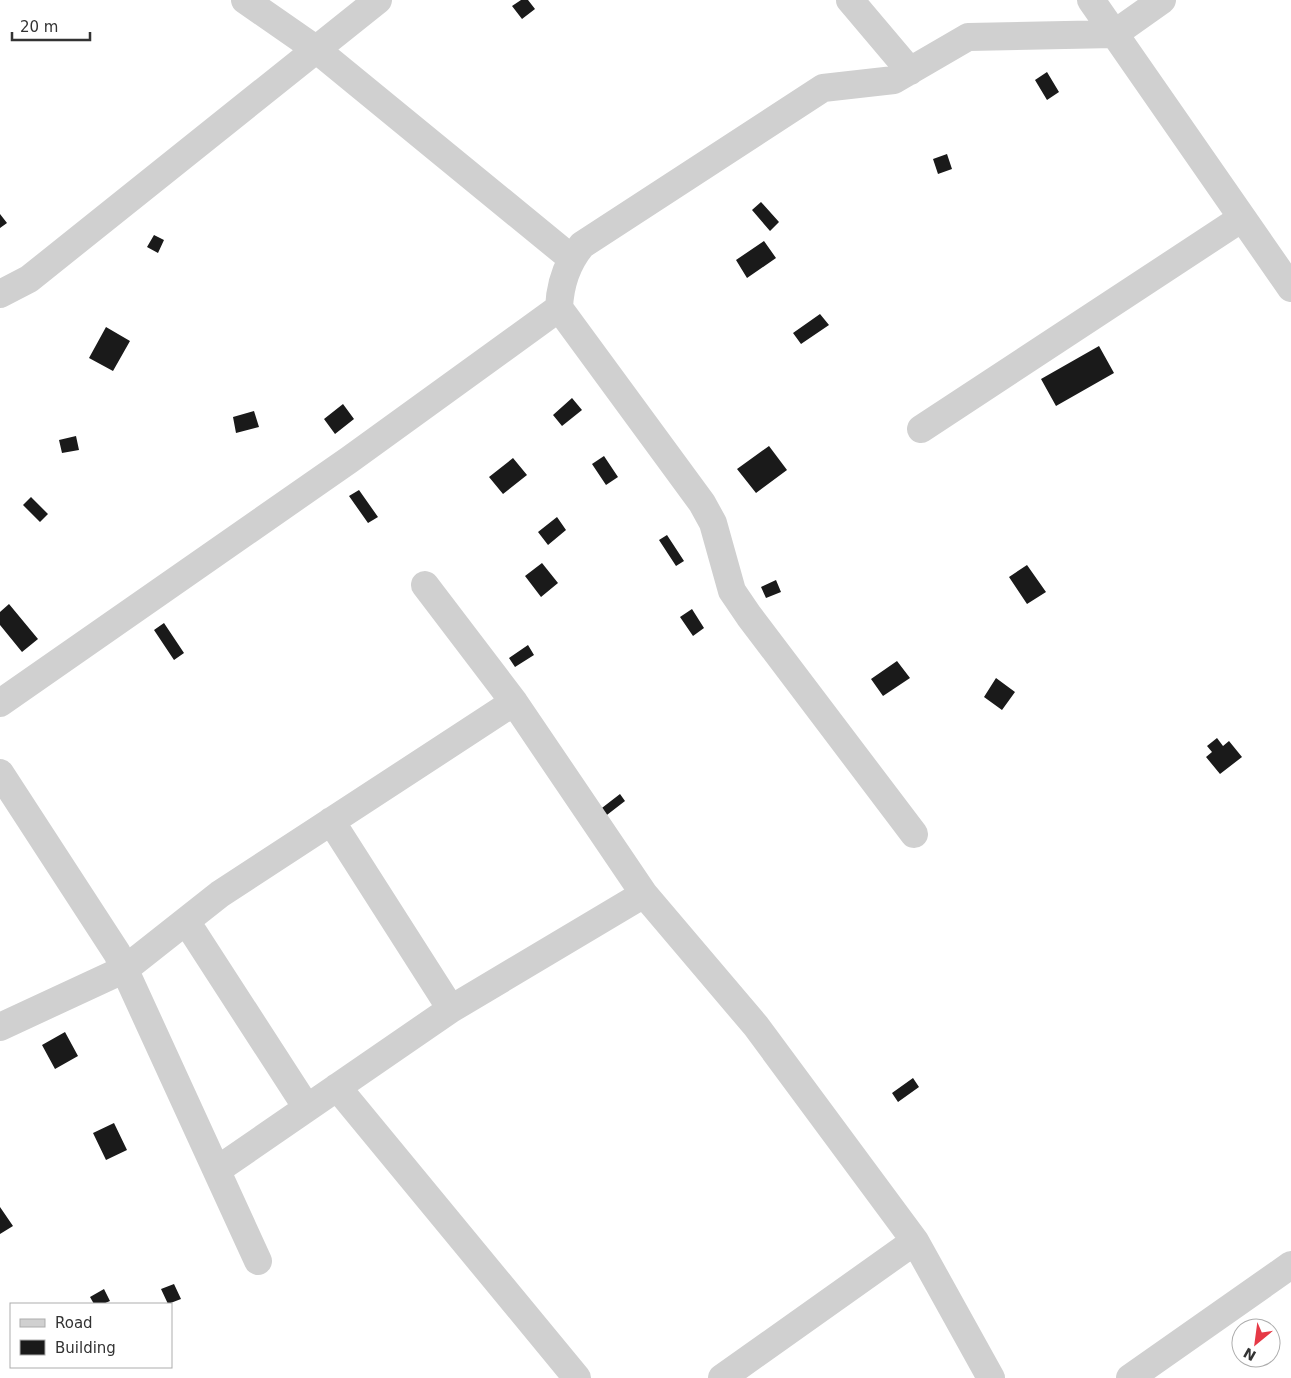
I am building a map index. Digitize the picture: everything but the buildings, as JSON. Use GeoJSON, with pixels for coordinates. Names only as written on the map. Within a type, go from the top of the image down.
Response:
{"type":"FeatureCollection","features":[{"type":"Feature","properties":{"kind":"street"},"geometry":{"type":"LineString","coordinates":[[245,0],[317,50],[571,258]]}},
{"type":"Feature","properties":{"kind":"street"},"geometry":{"type":"LineString","coordinates":[[0,294],[30,279],[378,0]]}},
{"type":"Feature","properties":{"kind":"street"},"geometry":{"type":"LineString","coordinates":[[850,0],[910,71]]}},
{"type":"Feature","properties":{"kind":"street"},"geometry":{"type":"LineString","coordinates":[[1091,0],[1291,288]]}},
{"type":"Feature","properties":{"kind":"street"},"geometry":{"type":"LineString","coordinates":[[914,834],[732,591],[713,523],[702,503],[559,308],[560,297],[571,258],[582,245],[823,88],[894,80],[968,38],[1114,34],[1162,0]]}},
{"type":"Feature","properties":{"kind":"street"},"geometry":{"type":"LineString","coordinates":[[921,429],[1242,218]]}},
{"type":"Feature","properties":{"kind":"street"},"geometry":{"type":"LineString","coordinates":[[0,703],[349,460],[559,308]]}},
{"type":"Feature","properties":{"kind":"street"},"geometry":{"type":"LineString","coordinates":[[425,586],[514,702],[644,894],[756,1026],[914,1241],[991,1378]]}},
{"type":"Feature","properties":{"kind":"street"},"geometry":{"type":"LineString","coordinates":[[0,1027],[124,969],[220,894],[514,702]]}},
{"type":"Feature","properties":{"kind":"street"},"geometry":{"type":"LineString","coordinates":[[0,773],[117,953],[258,1261]]}},
{"type":"Feature","properties":{"kind":"street"},"geometry":{"type":"LineString","coordinates":[[331,821],[451,1009]]}},
{"type":"Feature","properties":{"kind":"street"},"geometry":{"type":"LineString","coordinates":[[217,1170],[451,1009],[644,894]]}},
{"type":"Feature","properties":{"kind":"street"},"geometry":{"type":"LineString","coordinates":[[186,921],[307,1108]]}},
{"type":"Feature","properties":{"kind":"street"},"geometry":{"type":"LineString","coordinates":[[337,1087],[577,1378]]}},
{"type":"Feature","properties":{"kind":"street"},"geometry":{"type":"LineString","coordinates":[[722,1378],[914,1241]]}},
{"type":"Feature","properties":{"kind":"street"},"geometry":{"type":"LineString","coordinates":[[1130,1378],[1291,1265]]}}]}
